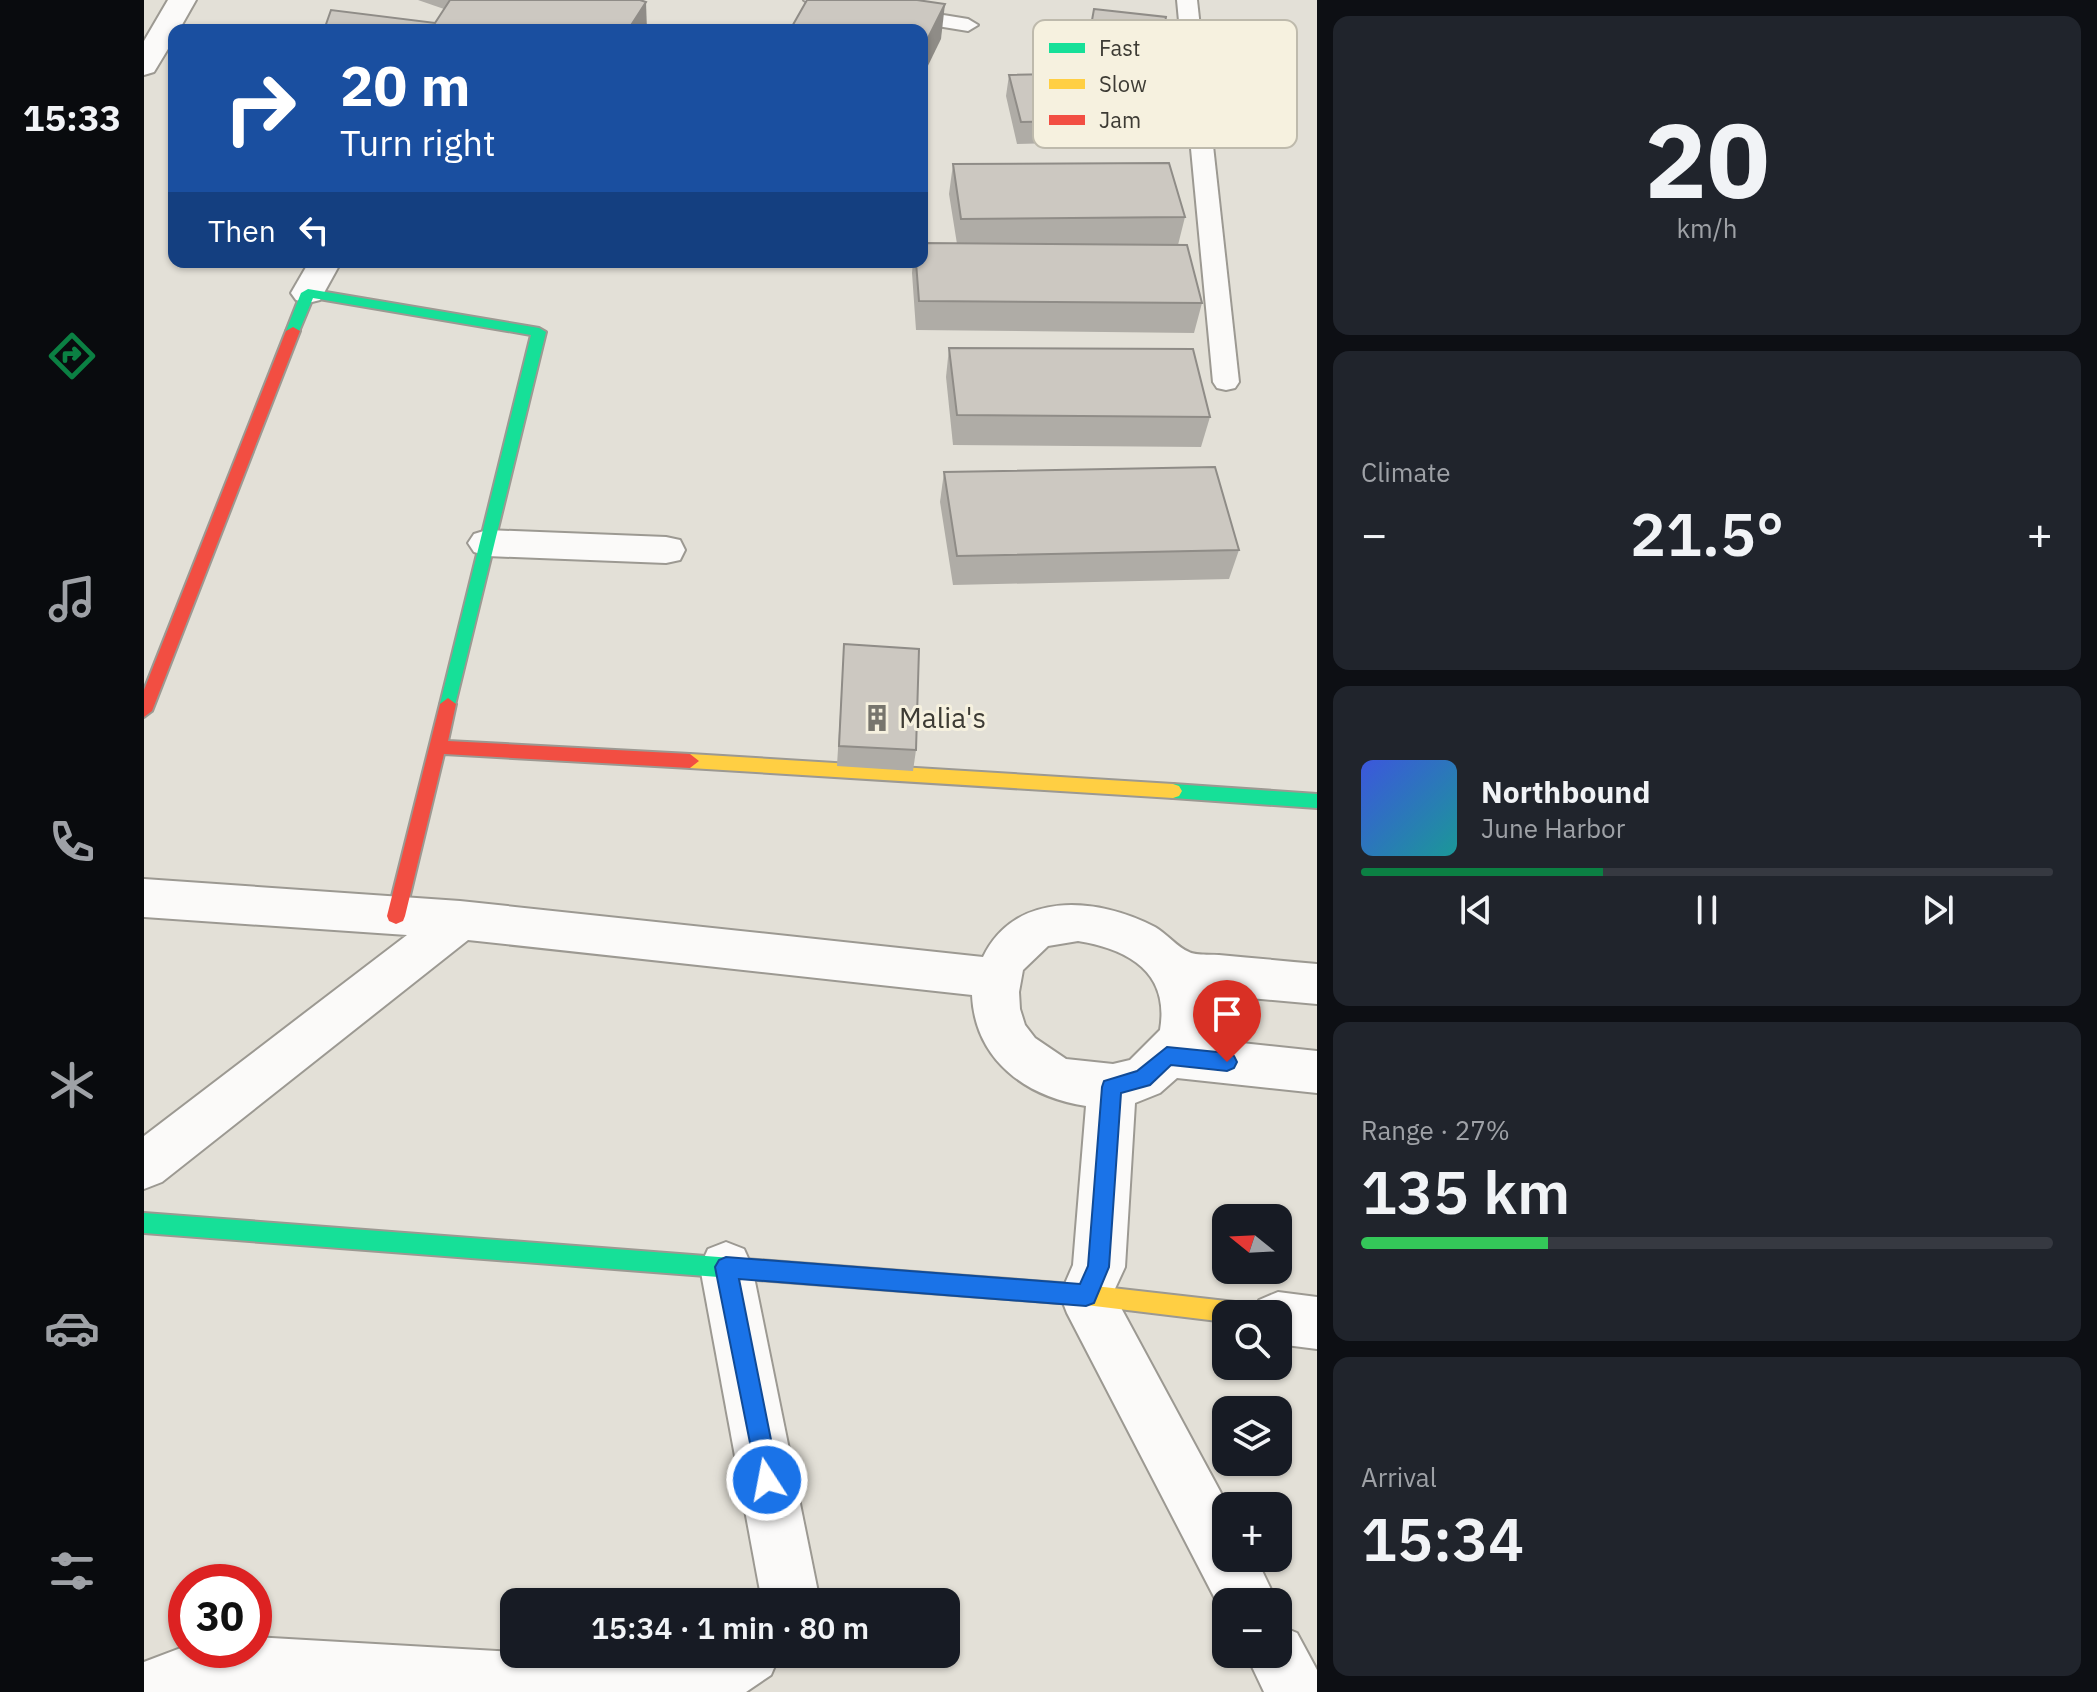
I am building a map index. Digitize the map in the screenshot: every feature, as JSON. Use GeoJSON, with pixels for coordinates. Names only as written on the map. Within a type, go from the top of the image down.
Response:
{"type":"FeatureCollection","features":[{"type":"Feature","properties":{"kind":"street"},"geometry":{"type":"LineString","coordinates":[[168,24],[182,0]]}},
{"type":"Feature","properties":{"kind":"street"},"geometry":{"type":"LineString","coordinates":[[144,66],[168,24]]}},
{"type":"Feature","properties":{"kind":"street"},"geometry":{"type":"LineString","coordinates":[[144,711],[308,293],[322,268]]}},
{"type":"Feature","properties":{"kind":"street"},"geometry":{"type":"LineString","coordinates":[[308,293],[539,332],[396,916]]}},
{"type":"Feature","properties":{"kind":"street"},"geometry":{"type":"LineString","coordinates":[[487,543],[666,550]]}},
{"type":"Feature","properties":{"kind":"street"},"geometry":{"type":"LineString","coordinates":[[437,747],[897,772],[1317,801]]}},
{"type":"Feature","properties":{"kind":"street"},"geometry":{"type":"LineString","coordinates":[[144,898],[460,920],[996,978]]}},
{"type":"Feature","properties":{"kind":"street"},"geometry":{"type":"LineString","coordinates":[[144,1166],[460,920]]}},
{"type":"Feature","properties":{"kind":"street"},"geometry":{"type":"LineString","coordinates":[[1078,922],[1107,926],[1135,938],[1175,971],[1186,1008],[1182,1037],[1143,1078],[1112,1087],[1078,1085],[1045,1073],[1018,1053],[1002,1028],[994,1002],[996,978],[1007,955],[1026,936],[1051,926],[1078,922]]}},
{"type":"Feature","properties":{"kind":"street"},"geometry":{"type":"LineString","coordinates":[[1175,971],[1317,984]]}},
{"type":"Feature","properties":{"kind":"street"},"geometry":{"type":"LineString","coordinates":[[1167,1056],[1317,1072]]}},
{"type":"Feature","properties":{"kind":"street"},"geometry":{"type":"LineString","coordinates":[[1086,1295],[1099,1267],[1112,1087]]}},
{"type":"Feature","properties":{"kind":"street"},"geometry":{"type":"LineString","coordinates":[[144,1223],[1086,1295],[1212,1310]]}},
{"type":"Feature","properties":{"kind":"street"},"geometry":{"type":"LineString","coordinates":[[726,1267],[788,1588]]}},
{"type":"Feature","properties":{"kind":"street"},"geometry":{"type":"LineString","coordinates":[[1086,1295],[1241,1588]]}},
{"type":"Feature","properties":{"kind":"street"},"geometry":{"type":"LineString","coordinates":[[1292,1320],[1317,1323]]}},
{"type":"Feature","properties":{"kind":"street"},"geometry":{"type":"LineString","coordinates":[[145,1692],[214,1665],[649,1691],[729,1668]]}},
{"type":"Feature","properties":{"kind":"street"},"geometry":{"type":"LineString","coordinates":[[1283,1668],[1296,1692]]}},
{"type":"Feature","properties":{"kind":"lane"},"geometry":{"type":"LineString","coordinates":[[814,0],[968,25]]}},
{"type":"Feature","properties":{"kind":"lane"},"geometry":{"type":"LineString","coordinates":[[1187,0],[1189,20]]}},
{"type":"Feature","properties":{"kind":"lane"},"geometry":{"type":"LineString","coordinates":[[1202,148],[1226,382]]}},
{"type":"Feature","properties":{"kind":"building"},"geometry":{"type":"Polygon","coordinates":[[[450,0],[646,2],[632,24],[326,24],[331,10],[435,23],[450,0]]]}},
{"type":"Feature","properties":{"kind":"building"},"geometry":{"type":"Polygon","coordinates":[[[807,0],[917,0],[945,4],[928,38],[928,24],[793,24],[807,0]]]}},
{"type":"Feature","properties":{"kind":"building"},"geometry":{"type":"Polygon","coordinates":[[[1094,9],[1166,17],[1165,20],[1092,20],[1094,9]]]}},
{"type":"Feature","properties":{"kind":"building"},"geometry":{"type":"Polygon","coordinates":[[[1009,75],[1033,75],[1033,122],[1021,122],[1009,75]]]}},
{"type":"Feature","properties":{"kind":"building"},"geometry":{"type":"Polygon","coordinates":[[[1169,163],[1185,217],[961,219],[953,164],[1169,163]]]}},
{"type":"Feature","properties":{"kind":"building"},"geometry":{"type":"Polygon","coordinates":[[[928,243],[1187,245],[1202,303],[919,301],[916,268],[928,268],[928,243]]]}},
{"type":"Feature","properties":{"kind":"building"},"geometry":{"type":"Polygon","coordinates":[[[949,348],[1193,349],[1210,417],[957,415],[949,348]]]}},
{"type":"Feature","properties":{"kind":"building"},"geometry":{"type":"Polygon","coordinates":[[[1215,467],[1239,550],[957,556],[944,472],[1215,467]]]}},
{"type":"Feature","properties":{"kind":"building","name":"Malia's"},"geometry":{"type":"Polygon","coordinates":[[[844,644],[919,649],[916,750],[839,746],[844,644]]]}},
{"type":"Feature","properties":{"kind":"traffic: fast"},"geometry":{"type":"LineString","coordinates":[[293,331],[308,293],[539,332],[448,704]]}},
{"type":"Feature","properties":{"kind":"traffic: fast"},"geometry":{"type":"LineString","coordinates":[[1173,791],[1317,801]]}},
{"type":"Feature","properties":{"kind":"traffic: fast"},"geometry":{"type":"LineString","coordinates":[[144,1223],[967,1286]]}},
{"type":"Feature","properties":{"kind":"traffic: slow"},"geometry":{"type":"LineString","coordinates":[[690,761],[1173,791]]}},
{"type":"Feature","properties":{"kind":"traffic: slow"},"geometry":{"type":"LineString","coordinates":[[967,1286],[1086,1295],[1212,1310]]}},
{"type":"Feature","properties":{"kind":"traffic: jam"},"geometry":{"type":"LineString","coordinates":[[144,711],[293,331]]}},
{"type":"Feature","properties":{"kind":"traffic: jam"},"geometry":{"type":"LineString","coordinates":[[396,916],[448,704]]}},
{"type":"Feature","properties":{"kind":"traffic: jam"},"geometry":{"type":"LineString","coordinates":[[437,747],[690,761]]}},
{"type":"Feature","properties":{"kind":"place","name":"Malia's"},"geometry":{"type":"Point","coordinates":[877,718]}},
{"type":"Feature","properties":{"kind":"route"},"geometry":{"type":"LineString","coordinates":[[767,1480],[726,1267],[1086,1295],[1099,1267],[1112,1087],[1143,1078],[1167,1056],[1227,1062]]}}]}
